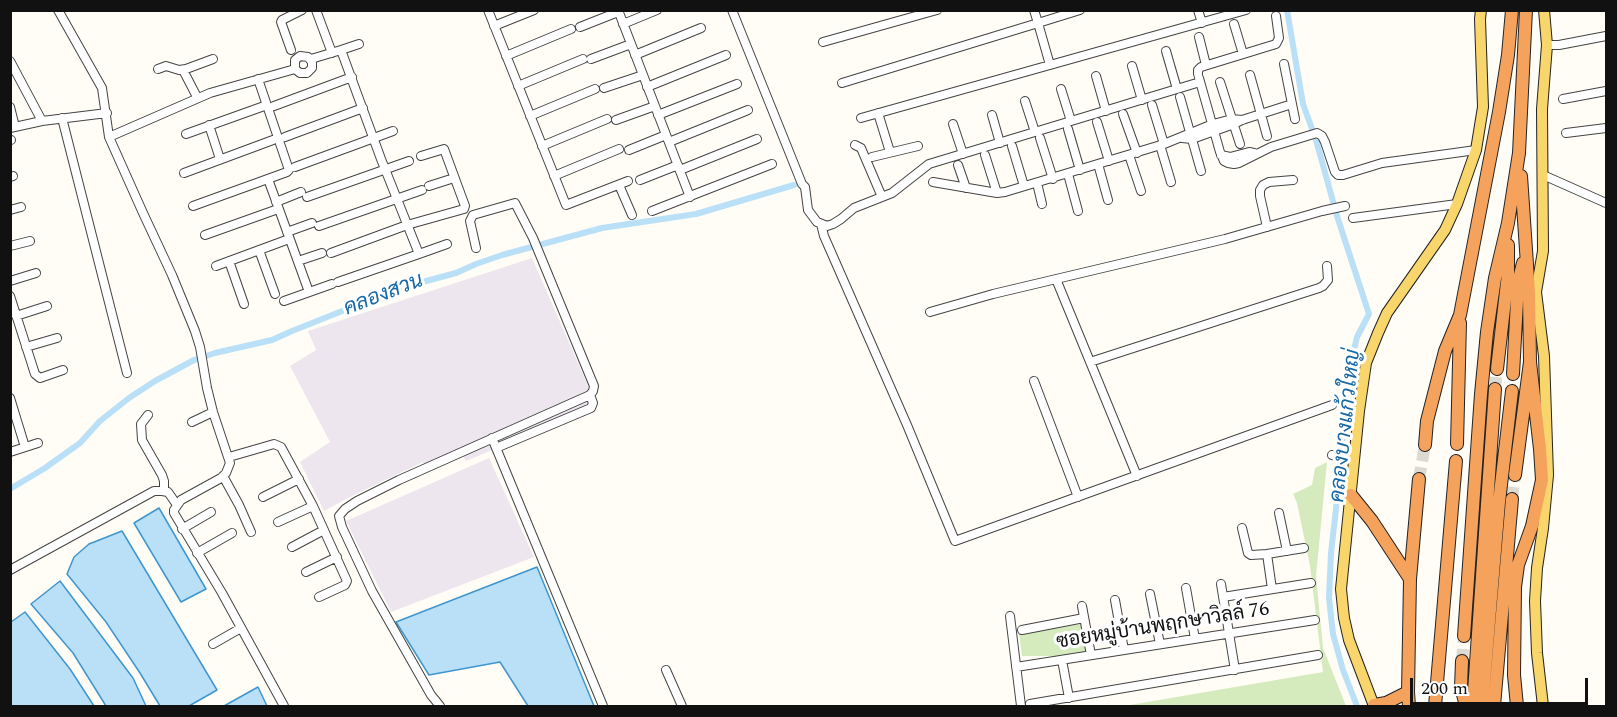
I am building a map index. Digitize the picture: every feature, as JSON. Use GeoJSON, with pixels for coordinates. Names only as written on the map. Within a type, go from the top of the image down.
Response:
{"type":"FeatureCollection","features":[{"type":"Feature","properties":{"kind":"highway"},"geometry":{"type":"LineString","coordinates":[[1457,444],[1460,315],[1490,166],[1506,67],[1512,10]]}},
{"type":"Feature","properties":{"kind":"highway"},"geometry":{"type":"LineString","coordinates":[[1517,706],[1514,675],[1515,587],[1518,565],[1532,526],[1542,480],[1530,362],[1529,294],[1520,147],[1526,10]]}},
{"type":"Feature","properties":{"kind":"highway"},"geometry":{"type":"LineString","coordinates":[[1464,636],[1487,332],[1520,147]]}},
{"type":"Feature","properties":{"kind":"highway"},"geometry":{"type":"LineString","coordinates":[[1497,369],[1508,274],[1508,223]]}},
{"type":"Feature","properties":{"kind":"highway"},"geometry":{"type":"LineString","coordinates":[[1513,374],[1518,283],[1525,253]]}},
{"type":"Feature","properties":{"kind":"highway"},"geometry":{"type":"LineString","coordinates":[[1425,445],[1427,421],[1445,351],[1460,315]]}},
{"type":"Feature","properties":{"kind":"highway"},"geometry":{"type":"LineString","coordinates":[[1515,475],[1530,362]]}},
{"type":"Feature","properties":{"kind":"highway"},"geometry":{"type":"LineString","coordinates":[[1473,706],[1495,389]]}},
{"type":"Feature","properties":{"kind":"highway"},"geometry":{"type":"LineString","coordinates":[[1482,706],[1499,502],[1512,391]]}},
{"type":"Feature","properties":{"kind":"highway"},"geometry":{"type":"LineString","coordinates":[[1436,706],[1456,461]]}},
{"type":"Feature","properties":{"kind":"highway"},"geometry":{"type":"LineString","coordinates":[[1409,706],[1410,579],[1419,478]]}},
{"type":"Feature","properties":{"kind":"highway"},"geometry":{"type":"LineString","coordinates":[[1351,495],[1372,521],[1410,579]]}},
{"type":"Feature","properties":{"kind":"highway"},"geometry":{"type":"LineString","coordinates":[[1494,706],[1512,499]]}},
{"type":"Feature","properties":{"kind":"highway"},"geometry":{"type":"LineString","coordinates":[[1462,661],[1461,687],[1466,706]]}},
{"type":"Feature","properties":{"kind":"highway"},"geometry":{"type":"LineString","coordinates":[[1374,706],[1408,692]]}},
{"type":"Feature","properties":{"kind":"main road"},"geometry":{"type":"LineString","coordinates":[[1374,706],[1349,640],[1341,589],[1366,363],[1387,313],[1445,230],[1458,204],[1476,150],[1483,107],[1481,10]]}},
{"type":"Feature","properties":{"kind":"main road"},"geometry":{"type":"LineString","coordinates":[[1544,10],[1546,45],[1542,109],[1543,251],[1536,292],[1544,356],[1548,476],[1535,601],[1537,652],[1544,706]]}},
{"type":"Feature","properties":{"kind":"street"},"geometry":{"type":"LineString","coordinates":[[58,10],[102,88],[109,137],[195,331],[213,412],[229,457],[229,468],[223,476],[181,500],[174,513],[284,706]]}},
{"type":"Feature","properties":{"kind":"street"},"geometry":{"type":"LineString","coordinates":[[291,50],[281,22],[302,10]]}},
{"type":"Feature","properties":{"kind":"street"},"geometry":{"type":"LineString","coordinates":[[316,10],[352,77],[373,138],[419,254]]}},
{"type":"Feature","properties":{"kind":"street"},"geometry":{"type":"LineString","coordinates":[[488,10],[565,204],[568,206],[624,183],[632,215]]}},
{"type":"Feature","properties":{"kind":"street"},"geometry":{"type":"LineString","coordinates":[[494,26],[534,10]]}},
{"type":"Feature","properties":{"kind":"street"},"geometry":{"type":"LineString","coordinates":[[623,24],[657,10]]}},
{"type":"Feature","properties":{"kind":"street"},"geometry":{"type":"LineString","coordinates":[[732,10],[805,187],[807,210],[817,222],[827,226],[841,219],[854,208],[896,190],[929,164],[1000,143],[1037,135],[1142,100],[1178,93],[1199,78]]}},
{"type":"Feature","properties":{"kind":"street"},"geometry":{"type":"LineString","coordinates":[[823,42],[937,10]]}},
{"type":"Feature","properties":{"kind":"street"},"geometry":{"type":"LineString","coordinates":[[1034,10],[1050,65]]}},
{"type":"Feature","properties":{"kind":"street"},"geometry":{"type":"LineString","coordinates":[[842,83],[1080,10]]}},
{"type":"Feature","properties":{"kind":"street"},"geometry":{"type":"LineString","coordinates":[[1198,10],[1202,23]]}},
{"type":"Feature","properties":{"kind":"street"},"geometry":{"type":"LineString","coordinates":[[861,118],[1246,10]]}},
{"type":"Feature","properties":{"kind":"street"},"geometry":{"type":"LineString","coordinates":[[506,56],[618,11],[690,196]]}},
{"type":"Feature","properties":{"kind":"street"},"geometry":{"type":"LineString","coordinates":[[1276,16],[1279,38],[1276,44],[1199,68],[1199,78],[1224,161],[1234,164],[1300,137],[1317,134],[1322,136],[1338,175],[1382,163],[1476,150]]}},
{"type":"Feature","properties":{"kind":"street"},"geometry":{"type":"LineString","coordinates":[[1234,24],[1243,54]]}},
{"type":"Feature","properties":{"kind":"street"},"geometry":{"type":"LineString","coordinates":[[635,55],[701,28]]}},
{"type":"Feature","properties":{"kind":"street"},"geometry":{"type":"LineString","coordinates":[[1546,45],[1559,45],[1606,36]]}},
{"type":"Feature","properties":{"kind":"street"},"geometry":{"type":"LineString","coordinates":[[1199,37],[1206,65]]}},
{"type":"Feature","properties":{"kind":"street"},"geometry":{"type":"LineString","coordinates":[[109,137],[197,97],[295,69],[295,60],[300,56],[311,59],[359,44]]}},
{"type":"Feature","properties":{"kind":"street"},"geometry":{"type":"LineString","coordinates":[[518,86],[631,44]]}},
{"type":"Feature","properties":{"kind":"street"},"geometry":{"type":"LineString","coordinates":[[1166,51],[1202,171]]}},
{"type":"Feature","properties":{"kind":"street"},"geometry":{"type":"LineString","coordinates":[[647,87],[726,55]]}},
{"type":"Feature","properties":{"kind":"street"},"geometry":{"type":"LineString","coordinates":[[158,69],[166,66],[183,70],[213,59]]}},
{"type":"Feature","properties":{"kind":"street"},"geometry":{"type":"LineString","coordinates":[[10,61],[42,121]]}},
{"type":"Feature","properties":{"kind":"street"},"geometry":{"type":"LineString","coordinates":[[1284,64],[1295,119]]}},
{"type":"Feature","properties":{"kind":"street"},"geometry":{"type":"LineString","coordinates":[[1131,66],[1142,100]]}},
{"type":"Feature","properties":{"kind":"street"},"geometry":{"type":"LineString","coordinates":[[183,70],[197,97]]}},
{"type":"Feature","properties":{"kind":"street"},"geometry":{"type":"LineString","coordinates":[[530,116],[599,89],[643,75]]}},
{"type":"Feature","properties":{"kind":"street"},"geometry":{"type":"LineString","coordinates":[[1250,75],[1267,136]]}},
{"type":"Feature","properties":{"kind":"street"},"geometry":{"type":"LineString","coordinates":[[1096,76],[1106,111]]}},
{"type":"Feature","properties":{"kind":"street"},"geometry":{"type":"LineString","coordinates":[[186,134],[352,77]]}},
{"type":"Feature","properties":{"kind":"street"},"geometry":{"type":"LineString","coordinates":[[194,206],[289,170],[270,106],[258,79]]}},
{"type":"Feature","properties":{"kind":"street"},"geometry":{"type":"LineString","coordinates":[[1220,82],[1236,121],[1240,144]]}},
{"type":"Feature","properties":{"kind":"street"},"geometry":{"type":"LineString","coordinates":[[658,115],[737,84]]}},
{"type":"Feature","properties":{"kind":"street"},"geometry":{"type":"LineString","coordinates":[[1061,88],[1080,170]]}},
{"type":"Feature","properties":{"kind":"street"},"geometry":{"type":"LineString","coordinates":[[1563,99],[1606,92]]}},
{"type":"Feature","properties":{"kind":"street"},"geometry":{"type":"LineString","coordinates":[[1025,101],[1053,179]]}},
{"type":"Feature","properties":{"kind":"street"},"geometry":{"type":"LineString","coordinates":[[1152,105],[1172,182]]}},
{"type":"Feature","properties":{"kind":"street"},"geometry":{"type":"LineString","coordinates":[[933,182],[997,193],[1005,192],[1292,105]]}},
{"type":"Feature","properties":{"kind":"street"},"geometry":{"type":"LineString","coordinates":[[542,146],[612,119],[655,106]]}},
{"type":"Feature","properties":{"kind":"street"},"geometry":{"type":"LineString","coordinates":[[10,107],[13,128],[42,121],[107,113]]}},
{"type":"Feature","properties":{"kind":"street"},"geometry":{"type":"LineString","coordinates":[[285,137],[363,108]]}},
{"type":"Feature","properties":{"kind":"street"},"geometry":{"type":"LineString","coordinates":[[629,150],[748,110]]}},
{"type":"Feature","properties":{"kind":"street"},"geometry":{"type":"LineString","coordinates":[[878,113],[890,152]]}},
{"type":"Feature","properties":{"kind":"street"},"geometry":{"type":"LineString","coordinates":[[1124,114],[1141,191]]}},
{"type":"Feature","properties":{"kind":"street"},"geometry":{"type":"LineString","coordinates":[[992,115],[1000,143]]}},
{"type":"Feature","properties":{"kind":"street"},"geometry":{"type":"LineString","coordinates":[[62,118],[127,373]]}},
{"type":"Feature","properties":{"kind":"street"},"geometry":{"type":"LineString","coordinates":[[1096,122],[1109,161]]}},
{"type":"Feature","properties":{"kind":"street"},"geometry":{"type":"LineString","coordinates":[[953,124],[963,154]]}},
{"type":"Feature","properties":{"kind":"street"},"geometry":{"type":"LineString","coordinates":[[209,125],[220,159]]}},
{"type":"Feature","properties":{"kind":"street"},"geometry":{"type":"LineString","coordinates":[[1566,134],[1606,128]]}},
{"type":"Feature","properties":{"kind":"street"},"geometry":{"type":"LineString","coordinates":[[295,167],[393,131]]}},
{"type":"Feature","properties":{"kind":"street"},"geometry":{"type":"LineString","coordinates":[[640,180],[757,139]]}},
{"type":"Feature","properties":{"kind":"street"},"geometry":{"type":"LineString","coordinates":[[184,173],[273,140]]}},
{"type":"Feature","properties":{"kind":"street"},"geometry":{"type":"LineString","coordinates":[[855,145],[861,148],[882,197]]}},
{"type":"Feature","properties":{"kind":"street"},"geometry":{"type":"LineString","coordinates":[[872,157],[918,146]]}},
{"type":"Feature","properties":{"kind":"street"},"geometry":{"type":"LineString","coordinates":[[1012,146],[1024,186]]}},
{"type":"Feature","properties":{"kind":"street"},"geometry":{"type":"LineString","coordinates":[[554,176],[619,148]]}},
{"type":"Feature","properties":{"kind":"street"},"geometry":{"type":"LineString","coordinates":[[298,261],[464,209],[465,206],[444,149],[421,156]]}},
{"type":"Feature","properties":{"kind":"street"},"geometry":{"type":"LineString","coordinates":[[985,155],[997,193]]}},
{"type":"Feature","properties":{"kind":"street"},"geometry":{"type":"LineString","coordinates":[[205,235],[304,195],[410,161]]}},
{"type":"Feature","properties":{"kind":"street"},"geometry":{"type":"LineString","coordinates":[[652,211],[772,164]]}},
{"type":"Feature","properties":{"kind":"street"},"geometry":{"type":"LineString","coordinates":[[1098,164],[1108,200]]}},
{"type":"Feature","properties":{"kind":"street"},"geometry":{"type":"LineString","coordinates":[[958,165],[966,188]]}},
{"type":"Feature","properties":{"kind":"street"},"geometry":{"type":"LineString","coordinates":[[1068,174],[1078,211]]}},
{"type":"Feature","properties":{"kind":"street"},"geometry":{"type":"LineString","coordinates":[[1543,175],[1606,203]]}},
{"type":"Feature","properties":{"kind":"street"},"geometry":{"type":"LineString","coordinates":[[216,266],[259,250],[315,224],[397,200],[454,178]]}},
{"type":"Feature","properties":{"kind":"street"},"geometry":{"type":"LineString","coordinates":[[268,179],[309,292]]}},
{"type":"Feature","properties":{"kind":"street"},"geometry":{"type":"LineString","coordinates":[[1267,227],[1260,190],[1269,182],[1293,180]]}},
{"type":"Feature","properties":{"kind":"street"},"geometry":{"type":"LineString","coordinates":[[1037,183],[1042,204]]}},
{"type":"Feature","properties":{"kind":"street"},"geometry":{"type":"LineString","coordinates":[[440,706],[431,695],[372,591],[339,516],[357,501],[399,480],[590,395],[594,386],[533,238],[515,203],[473,214],[470,221],[476,248]]}},
{"type":"Feature","properties":{"kind":"street"},"geometry":{"type":"LineString","coordinates":[[1353,218],[1458,204]]}},
{"type":"Feature","properties":{"kind":"street"},"geometry":{"type":"LineString","coordinates":[[10,210],[21,207]]}},
{"type":"Feature","properties":{"kind":"street"},"geometry":{"type":"LineString","coordinates":[[930,312],[993,294],[1225,239],[1343,207]]}},
{"type":"Feature","properties":{"kind":"street"},"geometry":{"type":"LineString","coordinates":[[821,224],[828,246],[956,541],[1332,405]]}},
{"type":"Feature","properties":{"kind":"street"},"geometry":{"type":"LineString","coordinates":[[10,246],[30,241]]}},
{"type":"Feature","properties":{"kind":"street"},"geometry":{"type":"LineString","coordinates":[[284,301],[447,244]]}},
{"type":"Feature","properties":{"kind":"street"},"geometry":{"type":"LineString","coordinates":[[259,250],[275,294]]}},
{"type":"Feature","properties":{"kind":"street"},"geometry":{"type":"LineString","coordinates":[[229,261],[244,304]]}},
{"type":"Feature","properties":{"kind":"street"},"geometry":{"type":"LineString","coordinates":[[1090,362],[1319,288],[1328,280],[1327,266]]}},
{"type":"Feature","properties":{"kind":"street"},"geometry":{"type":"LineString","coordinates":[[10,281],[36,273]]}},
{"type":"Feature","properties":{"kind":"street"},"geometry":{"type":"LineString","coordinates":[[1056,279],[1137,476]]}},
{"type":"Feature","properties":{"kind":"street"},"geometry":{"type":"LineString","coordinates":[[10,296],[37,377],[63,370]]}},
{"type":"Feature","properties":{"kind":"street"},"geometry":{"type":"LineString","coordinates":[[16,316],[47,306]]}},
{"type":"Feature","properties":{"kind":"street"},"geometry":{"type":"LineString","coordinates":[[26,347],[57,338]]}},
{"type":"Feature","properties":{"kind":"street"},"geometry":{"type":"LineString","coordinates":[[1034,381],[1078,497]]}},
{"type":"Feature","properties":{"kind":"street"},"geometry":{"type":"LineString","coordinates":[[496,448],[591,408],[593,403],[590,395]]}},
{"type":"Feature","properties":{"kind":"street"},"geometry":{"type":"LineString","coordinates":[[10,398],[13,418],[25,447]]}},
{"type":"Feature","properties":{"kind":"street"},"geometry":{"type":"LineString","coordinates":[[192,422],[213,412]]}},
{"type":"Feature","properties":{"kind":"street"},"geometry":{"type":"LineString","coordinates":[[148,415],[141,424],[142,440],[164,481],[164,491]]}},
{"type":"Feature","properties":{"kind":"street"},"geometry":{"type":"LineString","coordinates":[[492,438],[603,706]]}},
{"type":"Feature","properties":{"kind":"street"},"geometry":{"type":"LineString","coordinates":[[10,452],[38,443]]}},
{"type":"Feature","properties":{"kind":"street"},"geometry":{"type":"LineString","coordinates":[[229,457],[277,444],[281,447],[313,506],[347,583],[319,597]]}},
{"type":"Feature","properties":{"kind":"street"},"geometry":{"type":"LineString","coordinates":[[1332,455],[1355,459]]}},
{"type":"Feature","properties":{"kind":"street"},"geometry":{"type":"LineString","coordinates":[[223,476],[239,505],[250,532]]}},
{"type":"Feature","properties":{"kind":"street"},"geometry":{"type":"LineString","coordinates":[[263,497],[299,479]]}},
{"type":"Feature","properties":{"kind":"street"},"geometry":{"type":"LineString","coordinates":[[10,570],[154,491],[168,492],[177,505]]}},
{"type":"Feature","properties":{"kind":"street"},"geometry":{"type":"LineString","coordinates":[[278,522],[313,506]]}},
{"type":"Feature","properties":{"kind":"street"},"geometry":{"type":"LineString","coordinates":[[182,529],[211,512]]}},
{"type":"Feature","properties":{"kind":"street"},"geometry":{"type":"LineString","coordinates":[[1279,513],[1287,551]]}},
{"type":"Feature","properties":{"kind":"street"},"geometry":{"type":"LineString","coordinates":[[1242,528],[1248,553],[1251,555],[1305,548]]}},
{"type":"Feature","properties":{"kind":"street"},"geometry":{"type":"LineString","coordinates":[[292,547],[324,530]]}},
{"type":"Feature","properties":{"kind":"street"},"geometry":{"type":"LineString","coordinates":[[197,554],[232,533]]}},
{"type":"Feature","properties":{"kind":"street"},"geometry":{"type":"LineString","coordinates":[[1267,554],[1272,589]]}},
{"type":"Feature","properties":{"kind":"street"},"geometry":{"type":"LineString","coordinates":[[306,572],[337,557]]}},
{"type":"Feature","properties":{"kind":"street"},"geometry":{"type":"LineString","coordinates":[[1223,597],[1311,583]]}},
{"type":"Feature","properties":{"kind":"street"},"geometry":{"type":"LineString","coordinates":[[1221,584],[1235,670]]}},
{"type":"Feature","properties":{"kind":"street"},"geometry":{"type":"LineString","coordinates":[[1186,588],[1195,639]]}},
{"type":"Feature","properties":{"kind":"street"},"geometry":{"type":"LineString","coordinates":[[1150,594],[1160,644]]}},
{"type":"Feature","properties":{"kind":"street"},"geometry":{"type":"LineString","coordinates":[[1114,600],[1124,650]]}},
{"type":"Feature","properties":{"kind":"street"},"geometry":{"type":"LineString","coordinates":[[1082,606],[1091,655]]}},
{"type":"Feature","properties":{"kind":"street"},"geometry":{"type":"LineString","coordinates":[[1010,616],[1021,706]]}},
{"type":"Feature","properties":{"kind":"street"},"geometry":{"type":"LineString","coordinates":[[1022,630],[1084,618]]}},
{"type":"Feature","properties":{"kind":"street","name":"ซอยหมู่บ้านพฤกษาวิลล์ 76"},"geometry":{"type":"LineString","coordinates":[[1016,667],[1315,620]]}},
{"type":"Feature","properties":{"kind":"street"},"geometry":{"type":"LineString","coordinates":[[213,644],[241,628]]}},
{"type":"Feature","properties":{"kind":"street"},"geometry":{"type":"LineString","coordinates":[[1030,704],[1318,655]]}},
{"type":"Feature","properties":{"kind":"street"},"geometry":{"type":"LineString","coordinates":[[1062,660],[1069,698]]}},
{"type":"Feature","properties":{"kind":"street"},"geometry":{"type":"LineString","coordinates":[[666,670],[681,706]]}},
{"type":"Feature","properties":{"kind":"shaded area"},"geometry":{"type":"Polygon","coordinates":[[[532,258],[597,406],[466,461],[463,456],[428,472],[423,462],[324,511],[300,462],[330,442],[290,366],[316,350],[308,331],[532,258]]]}},
{"type":"Feature","properties":{"kind":"shaded area"},"geometry":{"type":"Polygon","coordinates":[[[489,458],[534,557],[391,612],[346,521],[489,458]]]}},
{"type":"Feature","properties":{"kind":"green space"},"geometry":{"type":"Polygon","coordinates":[[[1327,462],[1316,576],[1323,648],[1346,706],[1124,706],[1323,672],[1310,566],[1297,503],[1293,494],[1312,485],[1315,468],[1327,462]]]}},
{"type":"Feature","properties":{"kind":"green space"},"geometry":{"type":"Polygon","coordinates":[[[1081,624],[1087,652],[1059,656],[1022,656],[1019,633],[1081,624]]]}},
{"type":"Feature","properties":{"kind":"water"},"geometry":{"type":"Polygon","coordinates":[[[159,508],[206,589],[181,602],[134,523],[159,508]]]}},
{"type":"Feature","properties":{"kind":"water"},"geometry":{"type":"Polygon","coordinates":[[[122,531],[217,690],[189,706],[160,706],[106,622],[67,574],[74,557],[89,544],[122,531]]]}},
{"type":"Feature","properties":{"kind":"water"},"geometry":{"type":"Polygon","coordinates":[[[537,567],[594,706],[528,706],[500,662],[429,675],[396,622],[537,567]]]}},
{"type":"Feature","properties":{"kind":"water"},"geometry":{"type":"Polygon","coordinates":[[[60,581],[133,678],[146,706],[106,706],[73,653],[31,604],[60,581]]]}},
{"type":"Feature","properties":{"kind":"water"},"geometry":{"type":"Polygon","coordinates":[[[25,612],[70,669],[94,706],[11,706],[11,622],[25,612]]]}},
{"type":"Feature","properties":{"kind":"water"},"geometry":{"type":"Polygon","coordinates":[[[258,687],[267,706],[224,706],[258,687]]]}},
{"type":"Feature","properties":{"kind":"waterway","name":"คลองบางแก้วใหญ่"},"geometry":{"type":"LineString","coordinates":[[1287,10],[1303,104],[1369,314],[1357,337],[1350,367],[1331,553],[1329,598],[1333,634],[1343,670],[1357,706]]}},
{"type":"Feature","properties":{"kind":"waterway","name":"คลองสวน"},"geometry":{"type":"LineString","coordinates":[[10,489],[80,443],[100,421],[129,398],[194,360],[272,340],[400,288],[456,273],[502,255],[602,228],[696,214],[794,185]]}},
{"type":"Feature","properties":{"kind":"tunnel"},"geometry":{"type":"LineString","coordinates":[[1495,389],[1497,369]]}},
{"type":"Feature","properties":{"kind":"tunnel"},"geometry":{"type":"LineString","coordinates":[[1419,479],[1425,445]]}},
{"type":"Feature","properties":{"kind":"tunnel"},"geometry":{"type":"LineString","coordinates":[[1512,499],[1515,475]]}},
{"type":"Feature","properties":{"kind":"tunnel"},"geometry":{"type":"LineString","coordinates":[[1462,661],[1464,636]]}}]}
